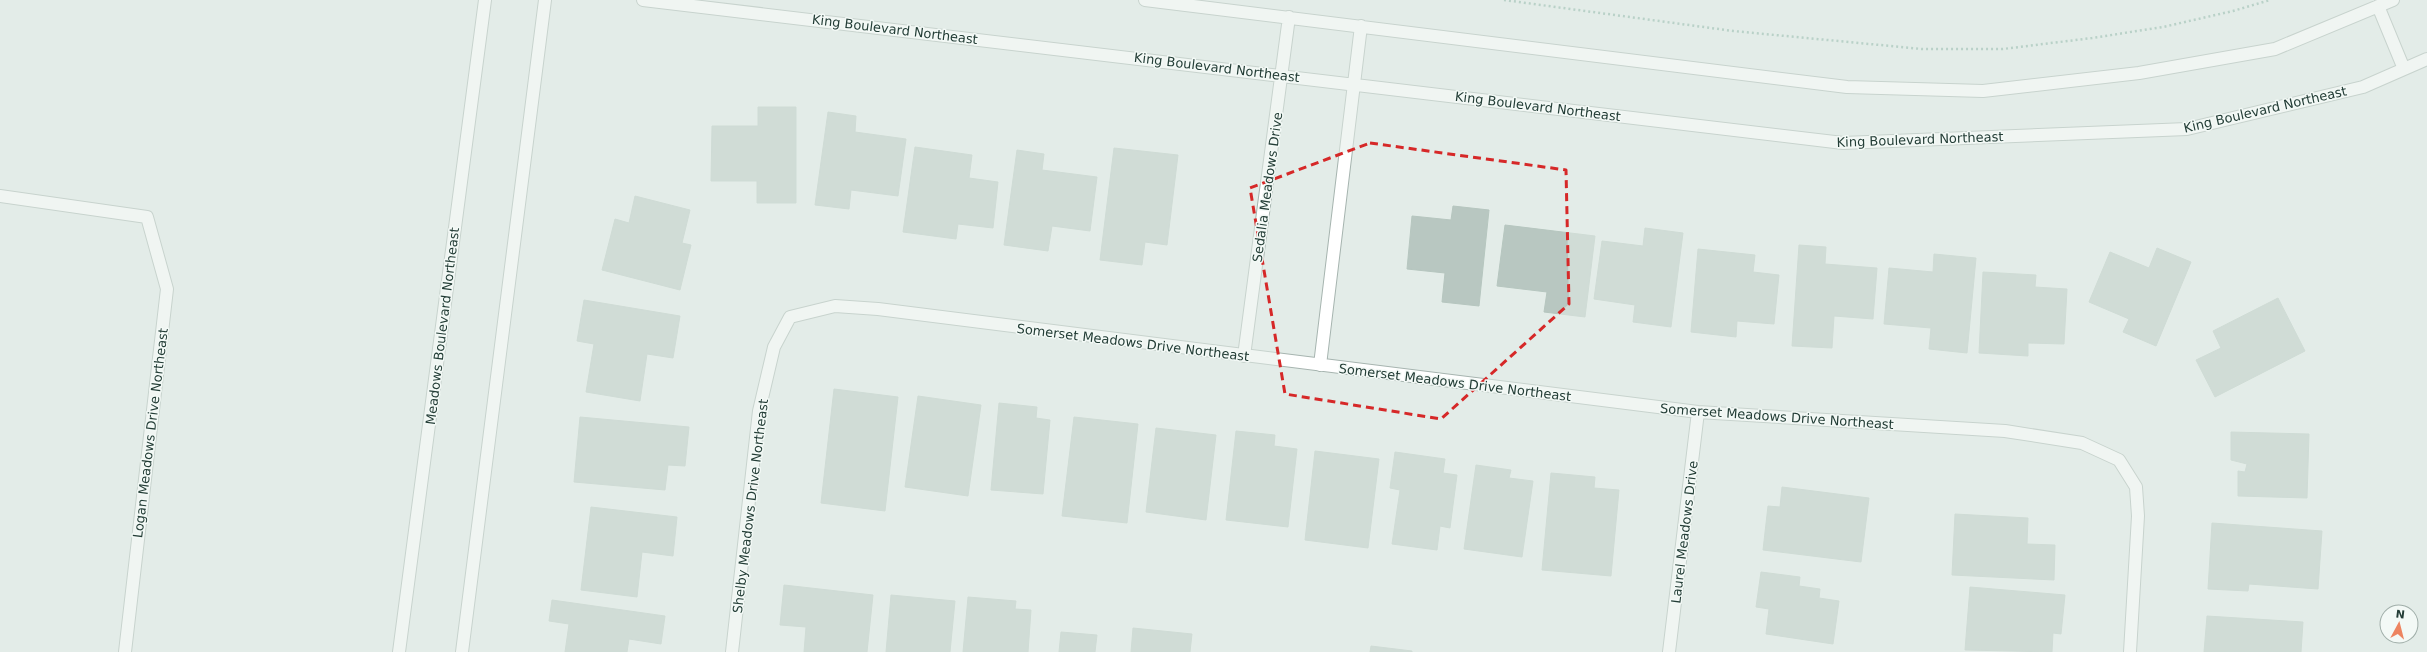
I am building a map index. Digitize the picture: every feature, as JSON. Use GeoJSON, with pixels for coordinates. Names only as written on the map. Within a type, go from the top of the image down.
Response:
{"type":"FeatureCollection","features":[{"type":"Feature","properties":{"kind":"street","name":"Meadows Boulevard Northeast"},"geometry":{"type":"LineString","coordinates":[[399,652],[485,0]]}},
{"type":"Feature","properties":{"kind":"street"},"geometry":{"type":"LineString","coordinates":[[462,652],[544,0]]}},
{"type":"Feature","properties":{"kind":"street","name":"King Boulevard Northeast"},"geometry":{"type":"LineString","coordinates":[[643,0],[1282,74],[1843,143],[2187,129],[2363,87],[2427,59]]}},
{"type":"Feature","properties":{"kind":"street"},"geometry":{"type":"LineString","coordinates":[[1146,0],[1846,87],[1983,91],[2139,73],[2275,49],[2393,0]]}},
{"type":"Feature","properties":{"kind":"street"},"geometry":{"type":"LineString","coordinates":[[2378,6],[2404,69]]}},
{"type":"Feature","properties":{"kind":"street","name":"Sedalia Meadows Drive"},"geometry":{"type":"LineString","coordinates":[[1244,356],[1289,17]]}},
{"type":"Feature","properties":{"kind":"street"},"geometry":{"type":"LineString","coordinates":[[1320,365],[1361,26]]}},
{"type":"Feature","properties":{"kind":"street","name":"Logan Meadows Drive Northeast"},"geometry":{"type":"LineString","coordinates":[[0,196],[147,217],[167,289],[125,652]]}},
{"type":"Feature","properties":{"kind":"street","name":"Somerset Meadows Drive Northeast"},"geometry":{"type":"LineString","coordinates":[[790,317],[835,306],[878,309],[1698,412],[2005,430],[2082,443],[2119,460],[2136,487],[2138,516],[2130,652]]}},
{"type":"Feature","properties":{"kind":"street","name":"Shelby Meadows Drive Northeast"},"geometry":{"type":"LineString","coordinates":[[732,652],[759,411],[774,347],[790,317]]}},
{"type":"Feature","properties":{"kind":"street","name":"Laurel Meadows Drive"},"geometry":{"type":"LineString","coordinates":[[1669,652],[1698,412]]}},
{"type":"Feature","properties":{"kind":"path"},"geometry":{"type":"LineString","coordinates":[[1504,0],[1733,31],[1922,49],[2003,49],[2092,38],[2163,27],[2233,11],[2270,0]]}},
{"type":"Feature","properties":{"kind":"highlighted area"},"geometry":{"type":"Polygon","coordinates":[[[1370,143],[1566,170],[1569,304],[1441,419],[1285,394],[1250,188],[1370,143]]]}},
{"type":"Feature","properties":{"kind":"building"},"geometry":{"type":"Polygon","coordinates":[[[758,107],[796,107],[796,203],[757,203],[757,181],[711,181],[712,126],[758,126],[758,107]]]}},
{"type":"Feature","properties":{"kind":"building"},"geometry":{"type":"Polygon","coordinates":[[[828,112],[856,116],[855,132],[906,139],[898,196],[851,190],[849,209],[815,205],[828,112]]]}},
{"type":"Feature","properties":{"kind":"building"},"geometry":{"type":"Polygon","coordinates":[[[915,147],[972,155],[969,178],[998,182],[993,228],[958,224],[956,239],[903,232],[915,147]]]}},
{"type":"Feature","properties":{"kind":"building"},"geometry":{"type":"Polygon","coordinates":[[[1114,148],[1178,155],[1167,245],[1145,242],[1142,265],[1100,260],[1114,148]]]}},
{"type":"Feature","properties":{"kind":"building"},"geometry":{"type":"Polygon","coordinates":[[[1017,150],[1044,154],[1042,170],[1097,177],[1090,231],[1052,226],[1048,251],[1004,245],[1017,150]]]}},
{"type":"Feature","properties":{"kind":"building"},"geometry":{"type":"Polygon","coordinates":[[[635,196],[690,210],[682,243],[691,245],[680,290],[602,270],[615,219],[629,223],[635,196]]]}},
{"type":"Feature","properties":{"kind":"building"},"geometry":{"type":"Polygon","coordinates":[[[1453,206],[1489,210],[1479,306],[1442,302],[1445,273],[1407,269],[1412,216],[1451,220],[1453,206]]]}},
{"type":"Feature","properties":{"kind":"building"},"geometry":{"type":"Polygon","coordinates":[[[1505,225],[1595,236],[1585,317],[1544,312],[1547,292],[1497,286],[1505,225]]]}},
{"type":"Feature","properties":{"kind":"building"},"geometry":{"type":"Polygon","coordinates":[[[1645,228],[1683,233],[1671,327],[1633,322],[1635,305],[1594,299],[1602,241],[1643,246],[1645,228]]]}},
{"type":"Feature","properties":{"kind":"building"},"geometry":{"type":"Polygon","coordinates":[[[1799,245],[1826,247],[1825,264],[1877,268],[1873,319],[1834,316],[1832,348],[1792,346],[1799,245]]]}},
{"type":"Feature","properties":{"kind":"building"},"geometry":{"type":"Polygon","coordinates":[[[2157,248],[2191,262],[2156,346],[2123,332],[2129,319],[2089,302],[2110,252],[2149,268],[2157,248]]]}},
{"type":"Feature","properties":{"kind":"building"},"geometry":{"type":"Polygon","coordinates":[[[1698,249],[1755,255],[1753,272],[1779,275],[1774,324],[1737,321],[1736,337],[1691,332],[1698,249]]]}},
{"type":"Feature","properties":{"kind":"building"},"geometry":{"type":"Polygon","coordinates":[[[1934,254],[1976,258],[1967,353],[1929,349],[1931,328],[1884,324],[1889,268],[1933,272],[1934,254]]]}},
{"type":"Feature","properties":{"kind":"building"},"geometry":{"type":"Polygon","coordinates":[[[1983,272],[2036,275],[2035,287],[2067,289],[2064,344],[2028,343],[2028,356],[1979,353],[1983,272]]]}},
{"type":"Feature","properties":{"kind":"building"},"geometry":{"type":"Polygon","coordinates":[[[2278,298],[2305,351],[2215,397],[2196,360],[2221,348],[2213,331],[2278,298]]]}},
{"type":"Feature","properties":{"kind":"building"},"geometry":{"type":"Polygon","coordinates":[[[584,300],[680,316],[673,358],[647,354],[640,401],[586,392],[594,344],[577,341],[584,300]]]}},
{"type":"Feature","properties":{"kind":"building"},"geometry":{"type":"Polygon","coordinates":[[[834,389],[898,397],[885,511],[821,503],[834,389]]]}},
{"type":"Feature","properties":{"kind":"building"},"geometry":{"type":"Polygon","coordinates":[[[918,396],[981,405],[968,496],[905,487],[918,396]]]}},
{"type":"Feature","properties":{"kind":"building"},"geometry":{"type":"Polygon","coordinates":[[[999,403],[1037,407],[1036,418],[1050,420],[1043,494],[991,490],[999,403]]]}},
{"type":"Feature","properties":{"kind":"building"},"geometry":{"type":"Polygon","coordinates":[[[580,417],[689,427],[685,466],[668,465],[665,490],[574,482],[580,417]]]}},
{"type":"Feature","properties":{"kind":"building"},"geometry":{"type":"Polygon","coordinates":[[[1074,417],[1138,424],[1127,523],[1062,516],[1074,417]]]}},
{"type":"Feature","properties":{"kind":"building"},"geometry":{"type":"Polygon","coordinates":[[[1156,428],[1216,435],[1206,520],[1146,512],[1156,428]]]}},
{"type":"Feature","properties":{"kind":"building"},"geometry":{"type":"Polygon","coordinates":[[[1236,431],[1275,435],[1274,446],[1297,449],[1288,527],[1226,520],[1236,431]]]}},
{"type":"Feature","properties":{"kind":"building"},"geometry":{"type":"Polygon","coordinates":[[[2231,432],[2309,434],[2307,498],[2238,496],[2238,471],[2245,472],[2247,464],[2231,460],[2231,432]]]}},
{"type":"Feature","properties":{"kind":"building"},"geometry":{"type":"Polygon","coordinates":[[[1315,451],[1379,459],[1368,548],[1305,540],[1315,451]]]}},
{"type":"Feature","properties":{"kind":"building"},"geometry":{"type":"Polygon","coordinates":[[[1395,452],[1445,459],[1443,473],[1457,475],[1450,528],[1440,526],[1437,550],[1392,544],[1400,490],[1390,488],[1395,452]]]}},
{"type":"Feature","properties":{"kind":"building"},"geometry":{"type":"Polygon","coordinates":[[[1476,465],[1511,470],[1509,478],[1533,481],[1522,557],[1464,549],[1476,465]]]}},
{"type":"Feature","properties":{"kind":"building"},"geometry":{"type":"Polygon","coordinates":[[[1551,473],[1595,477],[1594,488],[1619,490],[1611,576],[1542,570],[1551,473]]]}},
{"type":"Feature","properties":{"kind":"building"},"geometry":{"type":"Polygon","coordinates":[[[1782,487],[1869,498],[1861,562],[1763,550],[1768,506],[1780,507],[1782,487]]]}},
{"type":"Feature","properties":{"kind":"building"},"geometry":{"type":"Polygon","coordinates":[[[591,507],[677,517],[673,556],[642,552],[637,597],[581,590],[591,507]]]}},
{"type":"Feature","properties":{"kind":"building"},"geometry":{"type":"Polygon","coordinates":[[[1955,514],[2028,518],[2027,544],[2055,545],[2054,580],[1952,575],[1955,514]]]}},
{"type":"Feature","properties":{"kind":"building"},"geometry":{"type":"Polygon","coordinates":[[[2212,523],[2322,531],[2318,589],[2249,584],[2248,591],[2208,589],[2212,523]]]}},
{"type":"Feature","properties":{"kind":"building"},"geometry":{"type":"Polygon","coordinates":[[[1761,572],[1800,577],[1799,586],[1820,589],[1819,598],[1839,601],[1833,644],[1766,634],[1769,609],[1756,607],[1761,572]]]}},
{"type":"Feature","properties":{"kind":"building"},"geometry":{"type":"Polygon","coordinates":[[[784,585],[873,595],[867,652],[804,652],[806,627],[780,625],[784,585]]]}},
{"type":"Feature","properties":{"kind":"building"},"geometry":{"type":"Polygon","coordinates":[[[1970,587],[2065,595],[2061,634],[2053,633],[2052,652],[1965,650],[1970,587]]]}},
{"type":"Feature","properties":{"kind":"building"},"geometry":{"type":"Polygon","coordinates":[[[891,595],[955,601],[950,652],[886,652],[891,595]]]}},
{"type":"Feature","properties":{"kind":"building"},"geometry":{"type":"Polygon","coordinates":[[[968,597],[1016,601],[1015,609],[1031,610],[1028,652],[963,652],[968,597]]]}},
{"type":"Feature","properties":{"kind":"building"},"geometry":{"type":"Polygon","coordinates":[[[552,600],[665,616],[661,644],[629,639],[627,652],[565,652],[569,624],[549,621],[552,600]]]}},
{"type":"Feature","properties":{"kind":"building"},"geometry":{"type":"Polygon","coordinates":[[[2207,616],[2303,622],[2301,652],[2204,652],[2207,616]]]}},
{"type":"Feature","properties":{"kind":"building"},"geometry":{"type":"Polygon","coordinates":[[[1133,628],[1192,634],[1190,652],[1131,652],[1133,628]]]}},
{"type":"Feature","properties":{"kind":"building"},"geometry":{"type":"Polygon","coordinates":[[[1061,632],[1097,635],[1095,652],[1059,652],[1061,632]]]}},
{"type":"Feature","properties":{"kind":"building"},"geometry":{"type":"Polygon","coordinates":[[[1371,646],[1412,651],[1412,652],[1370,652],[1371,646]]]}}]}
